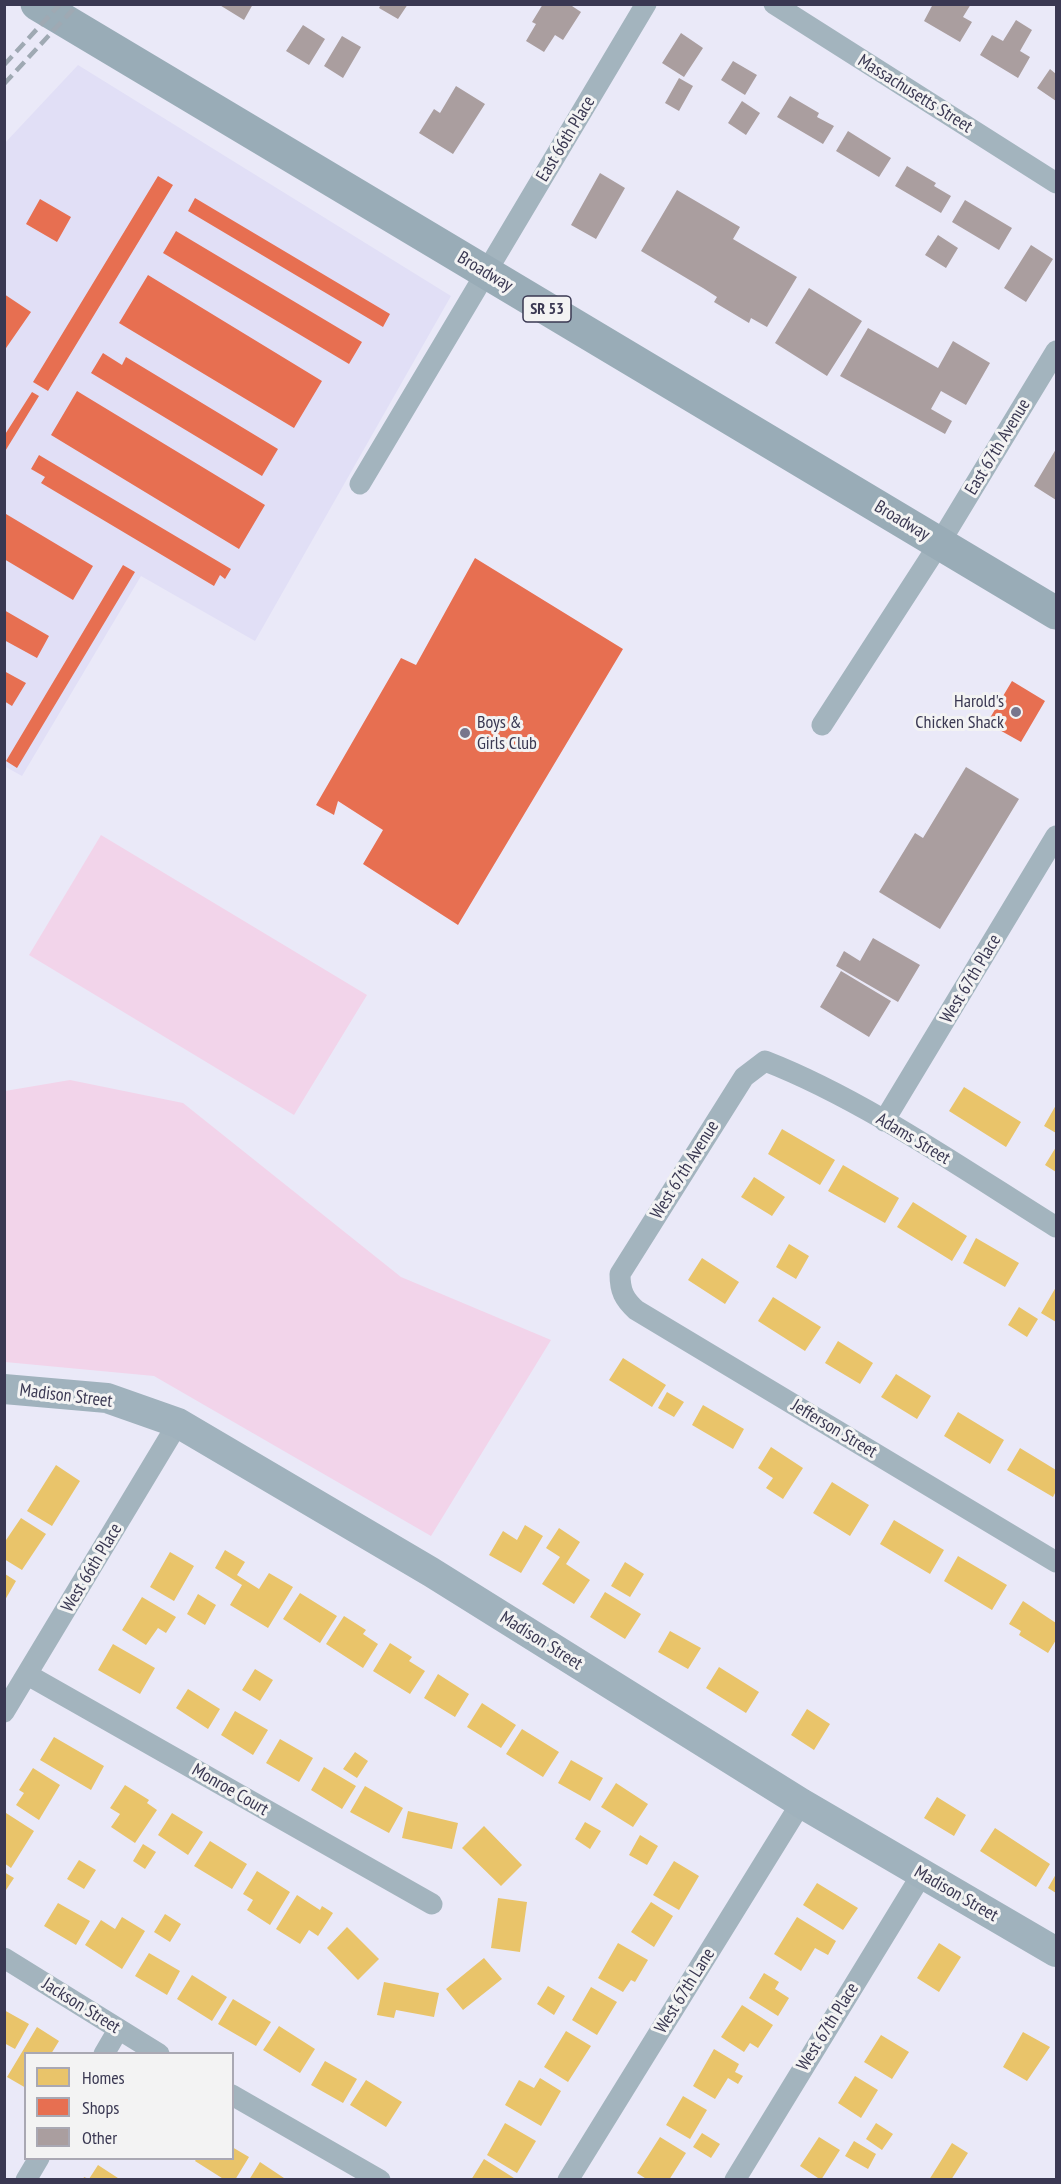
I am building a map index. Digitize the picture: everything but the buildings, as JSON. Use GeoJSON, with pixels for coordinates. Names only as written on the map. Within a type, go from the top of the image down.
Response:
{"type":"FeatureCollection","features":[{"type":"Feature","properties":{"kind":"main road","name":"Broadway"},"geometry":{"type":"LineString","coordinates":[[37,4],[1056,614]]}},
{"type":"Feature","properties":{"kind":"street","name":"East 66th Place"},"geometry":{"type":"LineString","coordinates":[[360,484],[646,4]]}},
{"type":"Feature","properties":{"kind":"street","name":"Massachusetts Street"},"geometry":{"type":"LineString","coordinates":[[774,4],[1056,183]]}},
{"type":"Feature","properties":{"kind":"street","name":"East 67th Avenue"},"geometry":{"type":"LineString","coordinates":[[822,725],[939,544],[1056,351]]}},
{"type":"Feature","properties":{"kind":"street","name":"West 67th Place"},"geometry":{"type":"LineString","coordinates":[[884,1121],[1056,836]]}},
{"type":"Feature","properties":{"kind":"street","name":"Adams Street"},"geometry":{"type":"LineString","coordinates":[[765,1061],[789,1070],[884,1121],[1056,1227]]}},
{"type":"Feature","properties":{"kind":"street","name":"West 67th Avenue"},"geometry":{"type":"LineString","coordinates":[[620,1289],[620,1274],[639,1242],[744,1077],[765,1061]]}},
{"type":"Feature","properties":{"kind":"street","name":"Jefferson Street"},"geometry":{"type":"LineString","coordinates":[[620,1289],[626,1301],[636,1310],[1056,1562]]}},
{"type":"Feature","properties":{"kind":"street","name":"Madison Street"},"geometry":{"type":"LineString","coordinates":[[4,1389],[107,1398],[178,1423],[431,1572],[801,1803],[1056,1952]]}},
{"type":"Feature","properties":{"kind":"street","name":"West 66th Place"},"geometry":{"type":"LineString","coordinates":[[4,1712],[178,1423]]}},
{"type":"Feature","properties":{"kind":"street","name":"Monroe Court"},"geometry":{"type":"LineString","coordinates":[[28,1675],[432,1904]]}},
{"type":"Feature","properties":{"kind":"street","name":"West 67th Lane"},"geometry":{"type":"LineString","coordinates":[[568,2180],[801,1803]]}},
{"type":"Feature","properties":{"kind":"street","name":"West 67th Place"},"geometry":{"type":"LineString","coordinates":[[735,2180],[922,1874]]}},
{"type":"Feature","properties":{"kind":"street","name":"Jackson Street"},"geometry":{"type":"LineString","coordinates":[[4,1958],[156,2052]]}},
{"type":"Feature","properties":{"kind":"street"},"geometry":{"type":"LineString","coordinates":[[105,2052],[118,2030]]}},
{"type":"Feature","properties":{"kind":"street"},"geometry":{"type":"LineString","coordinates":[[234,2096],[380,2180]]}},
{"type":"Feature","properties":{"kind":"street"},"geometry":{"type":"LineString","coordinates":[[26,2180],[38,2160]]}},
{"type":"Feature","properties":{"kind":"shaded area"},"geometry":{"type":"Polygon","coordinates":[[[78,65],[451,296],[255,641],[141,576],[22,776],[4,766],[4,144],[78,65]]]}},
{"type":"Feature","properties":{"kind":"shaded area"},"geometry":{"type":"Polygon","coordinates":[[[101,835],[367,995],[294,1115],[29,955],[101,835]]]}},
{"type":"Feature","properties":{"kind":"shaded area"},"geometry":{"type":"Polygon","coordinates":[[[70,1080],[183,1103],[401,1277],[551,1340],[431,1536],[154,1376],[5,1362],[5,1091],[70,1080]]]}},
{"type":"Feature","properties":{"kind":"railway"},"geometry":{"type":"LineString","coordinates":[[4,65],[60,4]]}},
{"type":"Feature","properties":{"kind":"railway"},"geometry":{"type":"LineString","coordinates":[[4,84],[78,4]]}},
{"type":"Feature","properties":{"kind":"place","name":"Harold's Chicken Shack"},"geometry":{"type":"Point","coordinates":[1016,712]}},
{"type":"Feature","properties":{"kind":"place","name":"Boys & Girls Club"},"geometry":{"type":"Point","coordinates":[465,733]}}]}
